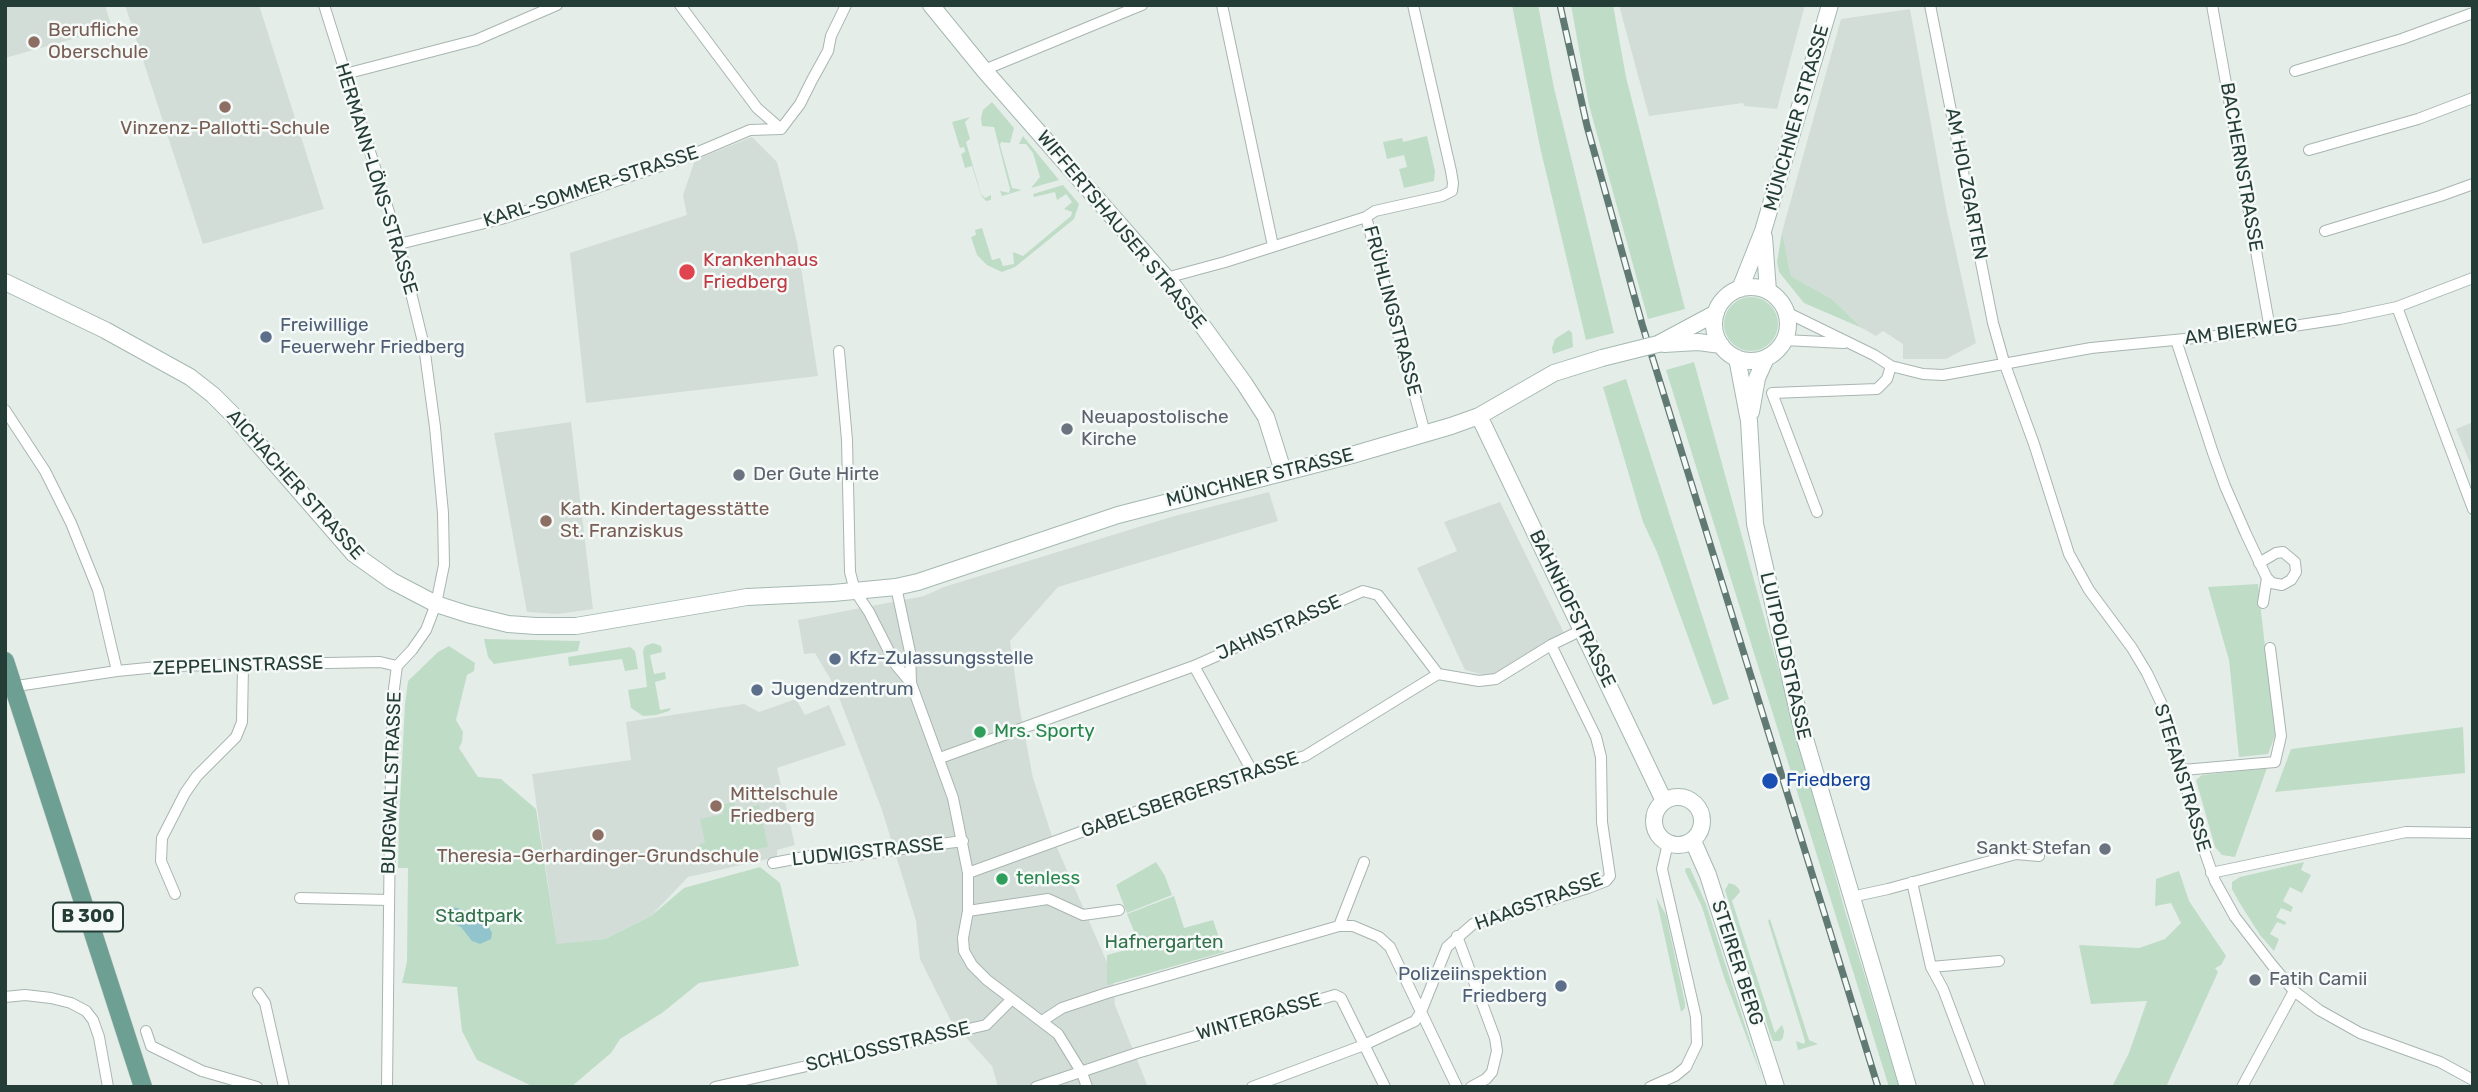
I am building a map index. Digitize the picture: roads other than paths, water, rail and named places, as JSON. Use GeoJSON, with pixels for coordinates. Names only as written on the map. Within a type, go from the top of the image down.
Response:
{"type":"FeatureCollection","features":[{"type":"Feature","properties":{"kind":"main road","name":"WIFFERTSHAUSER STRASSE"},"geometry":{"type":"LineString","coordinates":[[932,5],[984,70],[1166,278],[1215,342],[1266,417],[1283,471]]}},
{"type":"Feature","properties":{"kind":"main road","name":"MÜNCHNER STRASSE"},"geometry":{"type":"LineString","coordinates":[[1740,289],[1763,231],[1830,5]]}},
{"type":"Feature","properties":{"kind":"main road","name":"MÜNCHNER STRASSE"},"geometry":{"type":"LineString","coordinates":[[1763,231],[1768,291]]}},
{"type":"Feature","properties":{"kind":"main road","name":"AICHACHER STRASSE"},"geometry":{"type":"LineString","coordinates":[[5,282],[105,330],[190,377],[234,416],[354,554],[392,582],[436,604],[508,624],[576,626],[747,597],[855,591]]}},
{"type":"Feature","properties":{"kind":"main road"},"geometry":{"type":"LineString","coordinates":[[1756,287],[1768,291],[1777,298],[1786,312],[1787,329],[1784,340],[1777,351],[1766,358],[1752,361],[1737,358],[1721,345],[1715,330],[1716,313],[1727,296],[1740,289],[1756,287]]}},
{"type":"Feature","properties":{"kind":"main road","name":"MÜNCHNER STRASSE"},"geometry":{"type":"LineString","coordinates":[[855,591],[896,587],[971,565],[1118,515],[1352,455],[1479,416],[1554,373],[1682,337],[1716,313]]}},
{"type":"Feature","properties":{"kind":"main road","name":"MÜNCHNER STRASSE"},"geometry":{"type":"LineString","coordinates":[[1682,337],[1721,345]]}},
{"type":"Feature","properties":{"kind":"main road","name":"LUITPOLDSTRASSE"},"geometry":{"type":"LineString","coordinates":[[1737,358],[1749,421],[1755,524],[1767,581],[1801,725],[1908,1087]]}},
{"type":"Feature","properties":{"kind":"main road","name":"LUITPOLDSTRASSE"},"geometry":{"type":"LineString","coordinates":[[1749,421],[1757,378],[1766,358]]}},
{"type":"Feature","properties":{"kind":"main road","name":"BAHNHOFSTRASSE"},"geometry":{"type":"LineString","coordinates":[[1479,416],[1664,801]]}},
{"type":"Feature","properties":{"kind":"main road","name":"B 300"},"geometry":{"type":"LineString","coordinates":[[5,661],[10,687],[143,1087]]}},
{"type":"Feature","properties":{"kind":"main road"},"geometry":{"type":"LineString","coordinates":[[1681,796],[1698,806],[1702,814],[1702,825],[1700,833],[1693,841],[1683,845],[1668,843],[1660,837],[1654,823],[1656,812],[1664,801],[1681,796]]}},
{"type":"Feature","properties":{"kind":"main road","name":"STEIRER BERG"},"geometry":{"type":"LineString","coordinates":[[1693,841],[1708,875],[1776,1087]]}},
{"type":"Feature","properties":{"kind":"street","name":"HERMANN-LÖNS-STRASSE"},"geometry":{"type":"LineString","coordinates":[[324,5],[399,244],[424,346],[438,450],[444,563],[436,604]]}},
{"type":"Feature","properties":{"kind":"street"},"geometry":{"type":"LineString","coordinates":[[345,74],[476,40],[557,5]]}},
{"type":"Feature","properties":{"kind":"street"},"geometry":{"type":"LineString","coordinates":[[680,5],[757,108],[781,129],[806,92],[828,51],[831,36],[846,5]]}},
{"type":"Feature","properties":{"kind":"street"},"geometry":{"type":"LineString","coordinates":[[984,70],[1142,5]]}},
{"type":"Feature","properties":{"kind":"street"},"geometry":{"type":"LineString","coordinates":[[1222,5],[1273,246]]}},
{"type":"Feature","properties":{"kind":"street","name":"FRÜHLINGSTRASSE"},"geometry":{"type":"LineString","coordinates":[[1413,5],[1451,171],[1452,191],[1442,196],[1375,211],[1366,216],[1425,433]]}},
{"type":"Feature","properties":{"kind":"street","name":"AM HOLZGARTEN"},"geometry":{"type":"LineString","coordinates":[[1930,5],[1993,323],[2004,362]]}},
{"type":"Feature","properties":{"kind":"street","name":"BACHERNSTRASSE"},"geometry":{"type":"LineString","coordinates":[[2212,5],[2270,329]]}},
{"type":"Feature","properties":{"kind":"street"},"geometry":{"type":"LineString","coordinates":[[2295,71],[2402,39],[2473,13]]}},
{"type":"Feature","properties":{"kind":"street"},"geometry":{"type":"LineString","coordinates":[[2309,150],[2418,119],[2473,98]]}},
{"type":"Feature","properties":{"kind":"street","name":"KARL-SOMMER-STRASSE"},"geometry":{"type":"LineString","coordinates":[[399,244],[491,222],[545,205],[684,158],[750,130],[781,129]]}},
{"type":"Feature","properties":{"kind":"street"},"geometry":{"type":"LineString","coordinates":[[2325,231],[2473,184]]}},
{"type":"Feature","properties":{"kind":"street"},"geometry":{"type":"LineString","coordinates":[[1166,278],[1366,216]]}},
{"type":"Feature","properties":{"kind":"street","name":"AM BIERWEG"},"geometry":{"type":"LineString","coordinates":[[2004,362],[2091,348],[2325,321],[2397,307],[2473,278]]}},
{"type":"Feature","properties":{"kind":"street"},"geometry":{"type":"LineString","coordinates":[[2397,307],[2473,509]]}},
{"type":"Feature","properties":{"kind":"street"},"geometry":{"type":"LineString","coordinates":[[1786,312],[1892,366],[1923,374],[1943,374],[2004,362]]}},
{"type":"Feature","properties":{"kind":"street"},"geometry":{"type":"LineString","coordinates":[[1784,340],[1850,344]]}},
{"type":"Feature","properties":{"kind":"street"},"geometry":{"type":"LineString","coordinates":[[2176,340],[2213,453],[2259,563],[2267,578],[2277,584],[2287,583],[2294,576],[2295,562],[2283,552],[2259,563]]}},
{"type":"Feature","properties":{"kind":"street"},"geometry":{"type":"LineString","coordinates":[[839,351],[847,440],[850,565],[855,591]]}},
{"type":"Feature","properties":{"kind":"street","name":"STEFANSTRASSE"},"geometry":{"type":"LineString","coordinates":[[2004,362],[2038,455],[2068,554],[2089,590],[2147,673],[2165,711],[2211,873],[2235,917],[2294,991],[2319,1010],[2360,1033],[2440,1062],[2473,1080]]}},
{"type":"Feature","properties":{"kind":"street"},"geometry":{"type":"LineString","coordinates":[[1817,512],[1772,393],[1877,389],[1887,379],[1892,366]]}},
{"type":"Feature","properties":{"kind":"street"},"geometry":{"type":"LineString","coordinates":[[5,410],[46,471],[71,523],[98,590],[117,671]]}},
{"type":"Feature","properties":{"kind":"street"},"geometry":{"type":"LineString","coordinates":[[2263,603],[2267,578]]}},
{"type":"Feature","properties":{"kind":"street","name":"LUDWIGSTRASSE"},"geometry":{"type":"LineString","coordinates":[[896,587],[911,652],[911,683]]}},
{"type":"Feature","properties":{"kind":"street","name":"LUDWIGSTRASSE"},"geometry":{"type":"LineString","coordinates":[[855,591],[896,665],[911,683],[953,798],[968,873],[964,951],[972,965],[1011,1000],[1058,1034],[1082,1073],[1087,1087]]}},
{"type":"Feature","properties":{"kind":"street","name":"JAHNSTRASSE"},"geometry":{"type":"LineString","coordinates":[[940,758],[1194,666],[1363,591],[1378,595],[1438,674]]}},
{"type":"Feature","properties":{"kind":"street"},"geometry":{"type":"LineString","coordinates":[[397,666],[422,637],[436,604]]}},
{"type":"Feature","properties":{"kind":"street"},"geometry":{"type":"LineString","coordinates":[[1438,674],[1479,681],[1496,679],[1551,645],[1582,630]]}},
{"type":"Feature","properties":{"kind":"street","name":"HAAGSTRASSE"},"geometry":{"type":"LineString","coordinates":[[1421,1012],[1447,947],[1473,924],[1588,888],[1606,881],[1610,876],[1602,822],[1601,757],[1596,737],[1551,645]]}},
{"type":"Feature","properties":{"kind":"street"},"geometry":{"type":"LineString","coordinates":[[2183,770],[2275,762],[2281,736],[2270,648]]}},
{"type":"Feature","properties":{"kind":"street","name":"ZEPPELINSTRASSE"},"geometry":{"type":"LineString","coordinates":[[10,687],[168,666],[380,662],[397,666]]}},
{"type":"Feature","properties":{"kind":"street"},"geometry":{"type":"LineString","coordinates":[[175,894],[161,861],[162,838],[197,776],[236,737],[242,722],[243,665]]}},
{"type":"Feature","properties":{"kind":"street","name":"BURGWALLSTRASSE"},"geometry":{"type":"LineString","coordinates":[[387,1087],[388,900],[393,696],[397,666]]}},
{"type":"Feature","properties":{"kind":"street"},"geometry":{"type":"LineString","coordinates":[[1194,666],[1252,771]]}},
{"type":"Feature","properties":{"kind":"street","name":"GABELSBERGERSTRASSE"},"geometry":{"type":"LineString","coordinates":[[968,873],[1252,771],[1282,765],[1305,756],[1438,674]]}},
{"type":"Feature","properties":{"kind":"street"},"geometry":{"type":"LineString","coordinates":[[2211,873],[2406,832],[2473,833]]}},
{"type":"Feature","properties":{"kind":"street","name":"LUDWIGSTRASSE"},"geometry":{"type":"LineString","coordinates":[[772,863],[810,856],[833,858],[963,841]]}},
{"type":"Feature","properties":{"kind":"street"},"geometry":{"type":"LineString","coordinates":[[1650,1087],[1670,1083],[1686,1067],[1697,1044],[1696,1017],[1662,869],[1668,843]]}},
{"type":"Feature","properties":{"kind":"street"},"geometry":{"type":"LineString","coordinates":[[1851,897],[1888,890],[2016,854],[2039,856]]}},
{"type":"Feature","properties":{"kind":"street"},"geometry":{"type":"LineString","coordinates":[[1339,926],[1364,862]]}},
{"type":"Feature","properties":{"kind":"street"},"geometry":{"type":"LineString","coordinates":[[1912,882],[1931,967],[1943,989],[1980,1087]]}},
{"type":"Feature","properties":{"kind":"street","name":"BURGWALLSTRASSE"},"geometry":{"type":"LineString","coordinates":[[300,898],[388,900]]}},
{"type":"Feature","properties":{"kind":"street"},"geometry":{"type":"LineString","coordinates":[[968,911],[1048,899],[1083,915],[1119,910]]}},
{"type":"Feature","properties":{"kind":"street"},"geometry":{"type":"LineString","coordinates":[[1042,1021],[1062,1008],[1107,993],[1339,926],[1353,926],[1379,937],[1390,947],[1457,1087]]}},
{"type":"Feature","properties":{"kind":"street"},"geometry":{"type":"LineString","coordinates":[[1457,936],[1495,1038],[1497,1051],[1492,1072],[1472,1087]]}},
{"type":"Feature","properties":{"kind":"street"},"geometry":{"type":"LineString","coordinates":[[1931,967],[1999,961]]}},
{"type":"Feature","properties":{"kind":"street"},"geometry":{"type":"LineString","coordinates":[[2242,1087],[2294,991]]}},
{"type":"Feature","properties":{"kind":"street"},"geometry":{"type":"LineString","coordinates":[[258,993],[265,1003],[284,1087]]}},
{"type":"Feature","properties":{"kind":"street"},"geometry":{"type":"LineString","coordinates":[[5,997],[24,995],[51,998],[71,1003],[86,1011],[93,1020],[99,1037],[108,1087]]}},
{"type":"Feature","properties":{"kind":"street","name":"WINTERGASSE"},"geometry":{"type":"LineString","coordinates":[[1082,1073],[1138,1053],[1335,995],[1341,998],[1385,1087]]}},
{"type":"Feature","properties":{"kind":"street","name":"SCHLOSSSTRASSE"},"geometry":{"type":"LineString","coordinates":[[715,1087],[986,1025],[1011,1000]]}},
{"type":"Feature","properties":{"kind":"street"},"geometry":{"type":"LineString","coordinates":[[1252,1087],[1364,1045],[1415,1021],[1421,1012]]}},
{"type":"Feature","properties":{"kind":"street"},"geometry":{"type":"LineString","coordinates":[[146,1031],[150,1046],[202,1070],[257,1087]]}},
{"type":"Feature","properties":{"kind":"street"},"geometry":{"type":"LineString","coordinates":[[1036,1087],[1082,1073]]}},
{"type":"Feature","properties":{"kind":"water"},"geometry":{"type":"Polygon","coordinates":[[[448,907],[458,908],[488,925],[492,933],[491,939],[480,944],[472,941],[461,927],[448,918],[445,910],[448,907]]]}},
{"type":"Feature","properties":{"kind":"railway"},"geometry":{"type":"LineString","coordinates":[[1560,5],[1587,126],[1642,324],[1878,1087]]}},
{"type":"Feature","properties":{"kind":"place","name":"Berufliche Oberschule"},"geometry":{"type":"Point","coordinates":[34,42]}},
{"type":"Feature","properties":{"kind":"place","name":"Vinzenz-Pallotti-Schule"},"geometry":{"type":"Point","coordinates":[225,107]}},
{"type":"Feature","properties":{"kind":"place","name":"Krankenhaus Friedberg"},"geometry":{"type":"Point","coordinates":[687,272]}},
{"type":"Feature","properties":{"kind":"place","name":"Freiwillige Feuerwehr Friedberg"},"geometry":{"type":"Point","coordinates":[266,337]}},
{"type":"Feature","properties":{"kind":"place","name":"Neuapostolische Kirche"},"geometry":{"type":"Point","coordinates":[1067,429]}},
{"type":"Feature","properties":{"kind":"place","name":"Der Gute Hirte"},"geometry":{"type":"Point","coordinates":[739,475]}},
{"type":"Feature","properties":{"kind":"place","name":"Kath. Kindertagesstätte St. Franziskus"},"geometry":{"type":"Point","coordinates":[546,521]}},
{"type":"Feature","properties":{"kind":"place","name":"Kfz-Zulassungsstelle"},"geometry":{"type":"Point","coordinates":[835,659]}},
{"type":"Feature","properties":{"kind":"place","name":"Jugendzentrum"},"geometry":{"type":"Point","coordinates":[757,690]}},
{"type":"Feature","properties":{"kind":"place","name":"Mrs. Sporty"},"geometry":{"type":"Point","coordinates":[980,732]}},
{"type":"Feature","properties":{"kind":"place","name":"Friedberg"},"geometry":{"type":"Point","coordinates":[1770,781]}},
{"type":"Feature","properties":{"kind":"place","name":"Mittelschule Friedberg"},"geometry":{"type":"Point","coordinates":[716,806]}},
{"type":"Feature","properties":{"kind":"place","name":"Theresia-Gerhardinger-Grundschule"},"geometry":{"type":"Point","coordinates":[598,835]}},
{"type":"Feature","properties":{"kind":"place","name":"Sankt Stefan"},"geometry":{"type":"Point","coordinates":[2105,849]}},
{"type":"Feature","properties":{"kind":"place","name":"tenless"},"geometry":{"type":"Point","coordinates":[1002,879]}},
{"type":"Feature","properties":{"kind":"place","name":"Fatih Camii"},"geometry":{"type":"Point","coordinates":[2255,980]}},
{"type":"Feature","properties":{"kind":"place","name":"Polizeiinspektion Friedberg"},"geometry":{"type":"Point","coordinates":[1561,986]}},
{"type":"Feature","properties":{"kind":"park label","name":"Stadtpark"},"geometry":{"type":"Point","coordinates":[479,917]}},
{"type":"Feature","properties":{"kind":"park label","name":"Hafnergarten"},"geometry":{"type":"Point","coordinates":[1164,943]}}]}
